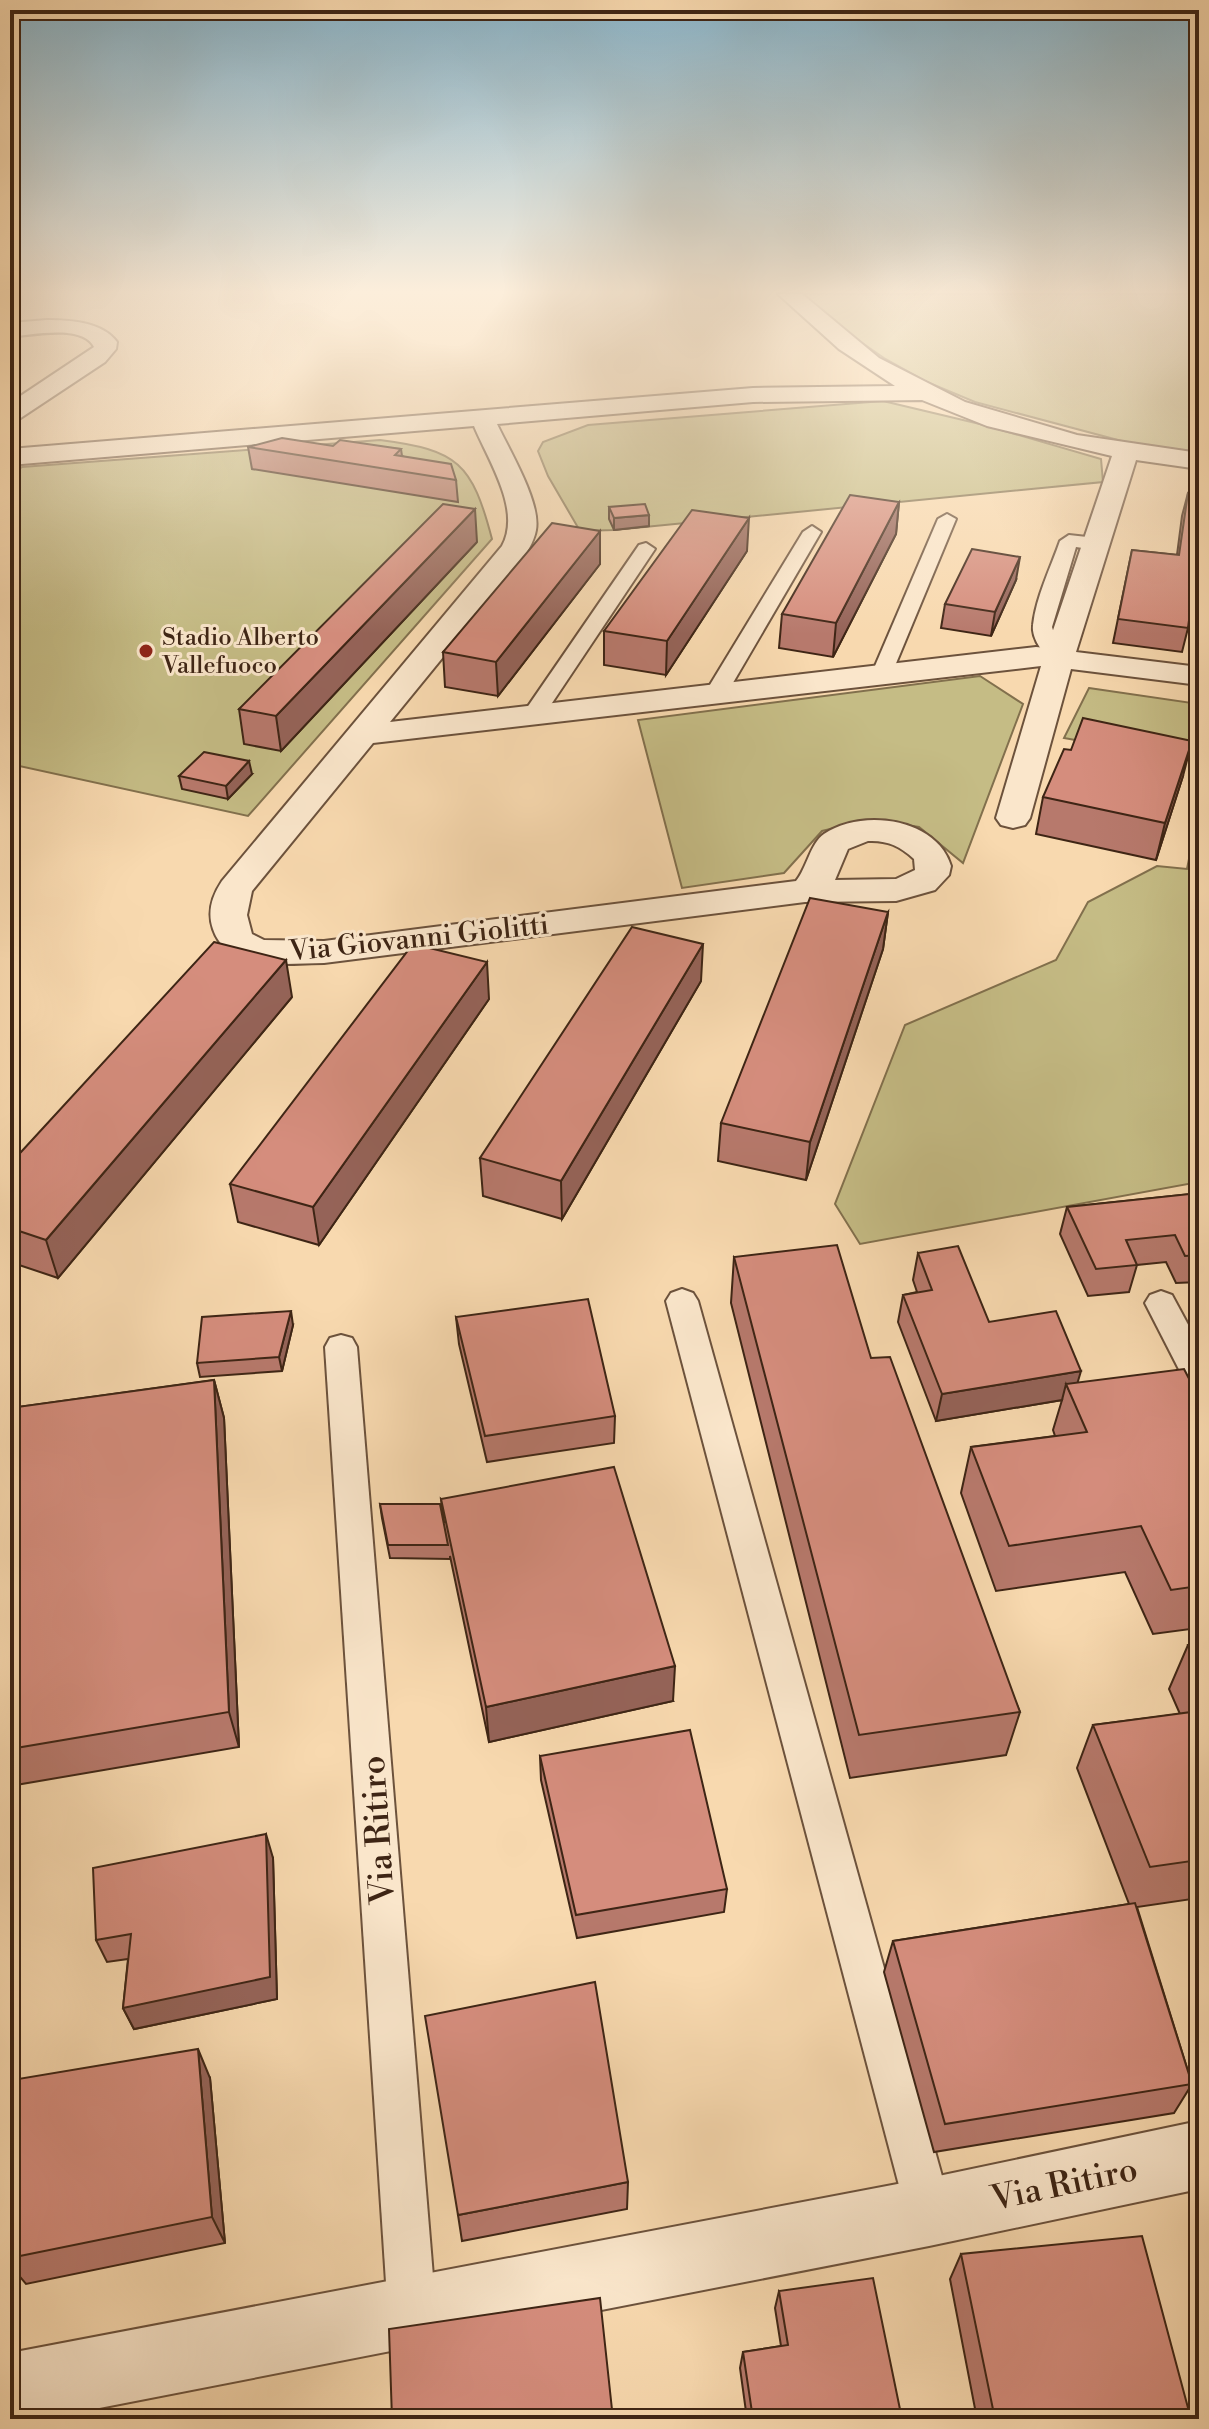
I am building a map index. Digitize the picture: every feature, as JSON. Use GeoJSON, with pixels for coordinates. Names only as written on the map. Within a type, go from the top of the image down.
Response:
{"type":"FeatureCollection","features":[{"type":"Feature","properties":{"kind":"street"},"geometry":{"type":"LineString","coordinates":[[10,457],[614,407]]}},
{"type":"Feature","properties":{"kind":"street"},"geometry":{"type":"LineString","coordinates":[[964,407],[1091,446],[1199,461]]}},
{"type":"Feature","properties":{"kind":"street","name":"Via Giovanni Giolitti"},"geometry":{"type":"LineString","coordinates":[[483,419],[517,502],[522,531],[509,558],[235,889],[227,906],[227,919],[237,941],[257,951],[324,952],[807,891]]}},
{"type":"Feature","properties":{"kind":"street"},"geometry":{"type":"LineString","coordinates":[[1013,818],[1059,657],[1083,542],[1126,453]]}},
{"type":"Feature","properties":{"kind":"street"},"geometry":{"type":"LineString","coordinates":[[361,735],[1018,657],[1059,657],[1199,676]]}},
{"type":"Feature","properties":{"kind":"street","name":"Via Ritiro"},"geometry":{"type":"LineString","coordinates":[[10,2389],[929,2212],[1199,2155]]}},
{"type":"Feature","properties":{"kind":"lane"},"geometry":{"type":"LineString","coordinates":[[1077,517],[1083,542]]}},
{"type":"Feature","properties":{"kind":"lane"},"geometry":{"type":"LineString","coordinates":[[882,673],[947,519]]}},
{"type":"Feature","properties":{"kind":"lane"},"geometry":{"type":"LineString","coordinates":[[716,693],[812,532]]}},
{"type":"Feature","properties":{"kind":"lane"},"geometry":{"type":"LineString","coordinates":[[533,715],[646,549]]}},
{"type":"Feature","properties":{"kind":"lane"},"geometry":{"type":"LineString","coordinates":[[682,1301],[929,2212]]}},
{"type":"Feature","properties":{"kind":"lane"},"geometry":{"type":"LineString","coordinates":[[1161,1303],[1199,1376]]}},
{"type":"Feature","properties":{"kind":"lane","name":"Via Ritiro"},"geometry":{"type":"LineString","coordinates":[[341,1347],[412,2313]]}},
{"type":"Feature","properties":{"kind":"shaded area"},"geometry":{"type":"Polygon","coordinates":[[[805,407],[910,407],[1101,459],[1103,482],[580,531],[548,476],[538,451],[543,442],[588,425],[805,407]]]}},
{"type":"Feature","properties":{"kind":"shaded area"},"geometry":{"type":"Polygon","coordinates":[[[995,407],[1199,407],[1199,452],[1133,444],[995,407]]]}},
{"type":"Feature","properties":{"kind":"shaded area","name":"Stadio Alberto Vallefuoco"},"geometry":{"type":"Polygon","coordinates":[[[380,440],[428,449],[458,465],[477,493],[492,539],[248,816],[10,764],[10,476],[22,467],[380,440]]]}},
{"type":"Feature","properties":{"kind":"shaded area"},"geometry":{"type":"Polygon","coordinates":[[[980,676],[1023,704],[963,863],[919,827],[886,822],[852,824],[822,831],[784,873],[682,888],[638,720],[980,676]]]}},
{"type":"Feature","properties":{"kind":"shaded area"},"geometry":{"type":"Polygon","coordinates":[[[1089,688],[1199,704],[1199,762],[1064,738],[1089,688]]]}},
{"type":"Feature","properties":{"kind":"shaded area"},"geometry":{"type":"Polygon","coordinates":[[[1199,809],[1199,1182],[860,1244],[835,1204],[905,1025],[1056,960],[1088,902],[1157,866],[1187,869],[1199,809]]]}},
{"type":"Feature","properties":{"kind":"building"},"geometry":{"type":"Polygon","coordinates":[[[282,438],[333,446],[340,440],[401,449],[395,455],[451,464],[456,480],[248,447],[282,438]]]}},
{"type":"Feature","properties":{"kind":"building"},"geometry":{"type":"Polygon","coordinates":[[[1188,493],[1199,495],[1199,558],[1188,628],[1118,619],[1132,550],[1179,555],[1188,493]]]}},
{"type":"Feature","properties":{"kind":"building"},"geometry":{"type":"Polygon","coordinates":[[[850,495],[899,502],[836,623],[782,614],[850,495]]]}},
{"type":"Feature","properties":{"kind":"building"},"geometry":{"type":"Polygon","coordinates":[[[443,504],[475,509],[276,716],[239,709],[443,504]]]}},
{"type":"Feature","properties":{"kind":"building"},"geometry":{"type":"Polygon","coordinates":[[[645,504],[649,515],[614,518],[609,507],[645,504]]]}},
{"type":"Feature","properties":{"kind":"building"},"geometry":{"type":"Polygon","coordinates":[[[692,510],[749,518],[667,641],[604,631],[692,510]]]}},
{"type":"Feature","properties":{"kind":"building"},"geometry":{"type":"Polygon","coordinates":[[[552,523],[600,531],[496,662],[443,652],[552,523]]]}},
{"type":"Feature","properties":{"kind":"building"},"geometry":{"type":"Polygon","coordinates":[[[972,549],[1020,557],[995,612],[945,604],[972,549]]]}},
{"type":"Feature","properties":{"kind":"building"},"geometry":{"type":"Polygon","coordinates":[[[1083,718],[1192,741],[1165,823],[1043,797],[1064,749],[1071,750],[1083,718]]]}},
{"type":"Feature","properties":{"kind":"building"},"geometry":{"type":"Polygon","coordinates":[[[204,752],[249,761],[226,786],[179,776],[204,752]]]}},
{"type":"Feature","properties":{"kind":"building"},"geometry":{"type":"Polygon","coordinates":[[[810,898],[888,912],[810,1142],[721,1123],[810,898]]]}},
{"type":"Feature","properties":{"kind":"building"},"geometry":{"type":"Polygon","coordinates":[[[632,927],[703,944],[561,1181],[480,1158],[632,927]]]}},
{"type":"Feature","properties":{"kind":"building"},"geometry":{"type":"Polygon","coordinates":[[[214,942],[286,960],[46,1240],[10,1228],[10,1164],[214,942]]]}},
{"type":"Feature","properties":{"kind":"building"},"geometry":{"type":"Polygon","coordinates":[[[413,944],[487,962],[313,1207],[230,1184],[413,944]]]}},
{"type":"Feature","properties":{"kind":"building"},"geometry":{"type":"Polygon","coordinates":[[[1199,1193],[1199,1255],[1185,1256],[1175,1235],[1126,1240],[1137,1265],[1096,1269],[1067,1207],[1199,1193]]]}},
{"type":"Feature","properties":{"kind":"building"},"geometry":{"type":"Polygon","coordinates":[[[837,1245],[871,1358],[890,1357],[1020,1712],[859,1735],[734,1257],[837,1245]]]}},
{"type":"Feature","properties":{"kind":"building"},"geometry":{"type":"Polygon","coordinates":[[[958,1246],[989,1322],[1056,1311],[1081,1371],[942,1394],[903,1295],[932,1290],[918,1253],[958,1246]]]}},
{"type":"Feature","properties":{"kind":"building"},"geometry":{"type":"Polygon","coordinates":[[[588,1299],[615,1416],[485,1436],[456,1317],[588,1299]]]}},
{"type":"Feature","properties":{"kind":"building"},"geometry":{"type":"Polygon","coordinates":[[[291,1311],[279,1357],[197,1363],[202,1317],[291,1311]]]}},
{"type":"Feature","properties":{"kind":"building"},"geometry":{"type":"Polygon","coordinates":[[[1184,1369],[1199,1398],[1199,1586],[1171,1590],[1141,1526],[1009,1546],[971,1447],[1087,1432],[1066,1384],[1184,1369]]]}},
{"type":"Feature","properties":{"kind":"building"},"geometry":{"type":"Polygon","coordinates":[[[214,1380],[229,1712],[10,1749],[10,1408],[214,1380]]]}},
{"type":"Feature","properties":{"kind":"building"},"geometry":{"type":"Polygon","coordinates":[[[614,1467],[675,1666],[486,1707],[441,1499],[614,1467]]]}},
{"type":"Feature","properties":{"kind":"building"},"geometry":{"type":"Polygon","coordinates":[[[380,1504],[440,1504],[448,1545],[388,1545],[380,1504]]]}},
{"type":"Feature","properties":{"kind":"building"},"geometry":{"type":"Polygon","coordinates":[[[1199,1644],[1199,1670],[1188,1645],[1199,1644]]]}},
{"type":"Feature","properties":{"kind":"building"},"geometry":{"type":"Polygon","coordinates":[[[1199,1711],[1199,1860],[1150,1867],[1093,1725],[1199,1711]]]}},
{"type":"Feature","properties":{"kind":"building"},"geometry":{"type":"Polygon","coordinates":[[[690,1730],[727,1889],[576,1915],[540,1756],[690,1730]]]}},
{"type":"Feature","properties":{"kind":"building"},"geometry":{"type":"Polygon","coordinates":[[[266,1834],[270,1977],[123,2008],[131,1934],[96,1940],[93,1868],[266,1834]]]}},
{"type":"Feature","properties":{"kind":"building"},"geometry":{"type":"Polygon","coordinates":[[[1135,1903],[1192,2084],[945,2124],[893,1941],[1135,1903]]]}},
{"type":"Feature","properties":{"kind":"building"},"geometry":{"type":"Polygon","coordinates":[[[595,1982],[628,2182],[458,2215],[425,2016],[595,1982]]]}},
{"type":"Feature","properties":{"kind":"building"},"geometry":{"type":"Polygon","coordinates":[[[198,2049],[212,2217],[10,2258],[10,2195],[18,2079],[198,2049]]]}},
{"type":"Feature","properties":{"kind":"building"},"geometry":{"type":"Polygon","coordinates":[[[1142,2236],[1191,2419],[995,2419],[961,2254],[1142,2236]]]}},
{"type":"Feature","properties":{"kind":"building"},"geometry":{"type":"Polygon","coordinates":[[[873,2278],[902,2419],[753,2419],[743,2352],[788,2345],[779,2291],[873,2278]]]}},
{"type":"Feature","properties":{"kind":"building"},"geometry":{"type":"Polygon","coordinates":[[[600,2298],[613,2419],[392,2419],[389,2329],[600,2298]]]}},
{"type":"Feature","properties":{"kind":"place","name":"Stadio Alberto Vallefuoco"},"geometry":{"type":"Point","coordinates":[146,651]}}]}
